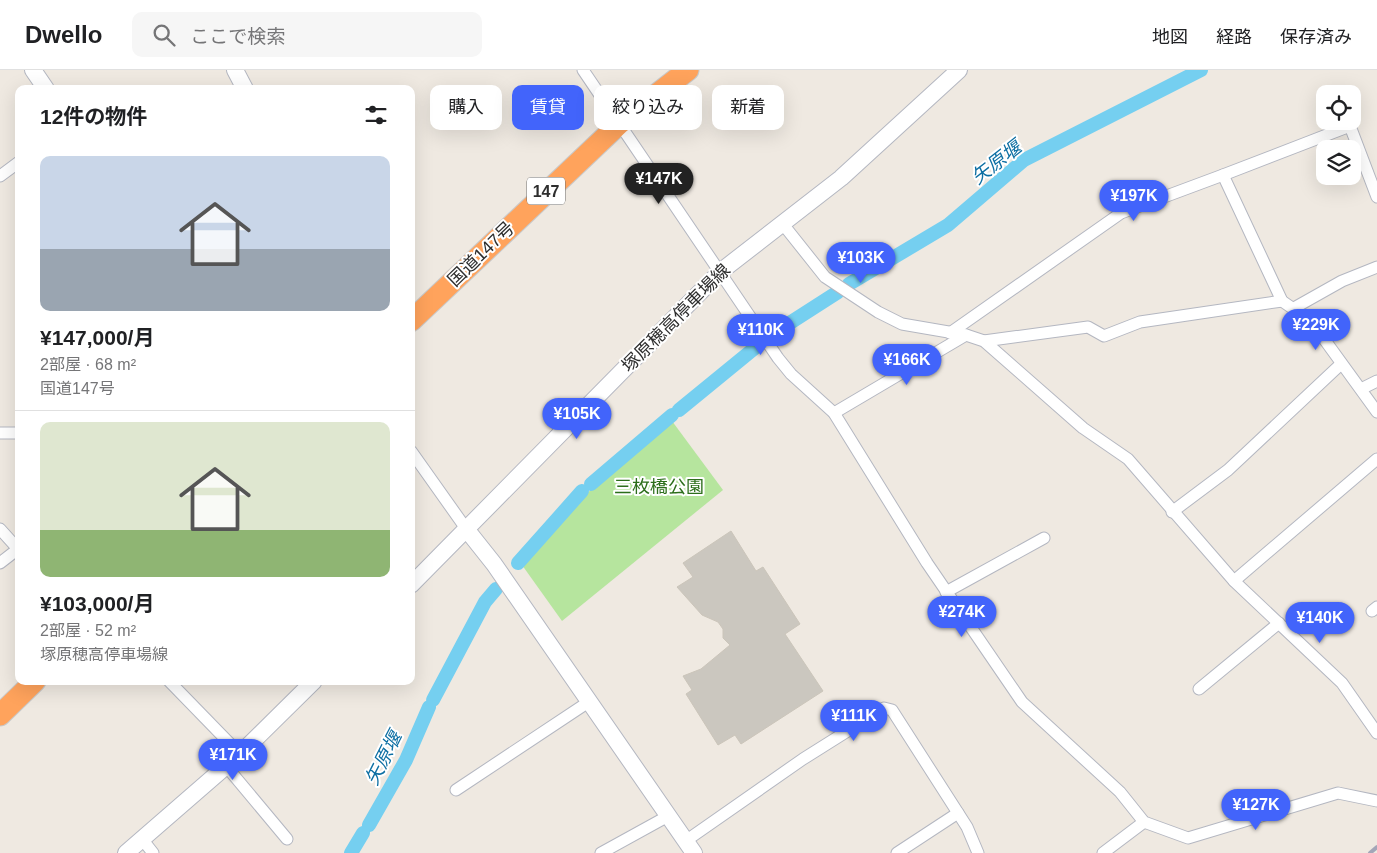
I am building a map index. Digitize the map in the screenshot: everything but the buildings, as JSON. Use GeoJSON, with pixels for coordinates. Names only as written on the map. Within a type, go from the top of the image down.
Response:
{"type":"FeatureCollection","features":[{"type":"Feature","properties":{"kind":"highway","name":"国道147号"},"geometry":{"type":"LineString","coordinates":[[669,85],[688,70]]}},
{"type":"Feature","properties":{"kind":"highway","name":"国道147号"},"geometry":{"type":"LineString","coordinates":[[415,317],[613,130]]}},
{"type":"Feature","properties":{"kind":"highway"},"geometry":{"type":"LineString","coordinates":[[0,715],[31,685]]}},
{"type":"Feature","properties":{"kind":"main road"},"geometry":{"type":"LineString","coordinates":[[32,70],[43,85]]}},
{"type":"Feature","properties":{"kind":"main road"},"geometry":{"type":"LineString","coordinates":[[235,70],[243,85]]}},
{"type":"Feature","properties":{"kind":"main road","name":"塚原穂高停車場線"},"geometry":{"type":"LineString","coordinates":[[415,581],[468,530],[720,272],[842,178],[959,70]]}},
{"type":"Feature","properties":{"kind":"main road"},"geometry":{"type":"LineString","coordinates":[[468,530],[494,564],[691,846]]}},
{"type":"Feature","properties":{"kind":"main road"},"geometry":{"type":"LineString","coordinates":[[126,853],[240,754],[310,685]]}},
{"type":"Feature","properties":{"kind":"street"},"geometry":{"type":"LineString","coordinates":[[583,70],[594,86]]}},
{"type":"Feature","properties":{"kind":"street"},"geometry":{"type":"LineString","coordinates":[[950,332],[1121,213],[1350,126],[1377,196]]}},
{"type":"Feature","properties":{"kind":"street"},"geometry":{"type":"LineString","coordinates":[[625,130],[791,374],[834,414],[946,592],[1022,702],[1120,792],[1144,822],[1188,838],[1338,793],[1377,801]]}},
{"type":"Feature","properties":{"kind":"street"},"geometry":{"type":"LineString","coordinates":[[0,176],[15,165]]}},
{"type":"Feature","properties":{"kind":"street"},"geometry":{"type":"LineString","coordinates":[[1223,175],[1282,300],[1311,321],[1340,364],[1377,412]]}},
{"type":"Feature","properties":{"kind":"street"},"geometry":{"type":"LineString","coordinates":[[782,223],[825,276],[878,312],[902,324],[984,340],[1088,327],[1104,336],[1140,322],[1282,300]]}},
{"type":"Feature","properties":{"kind":"street"},"geometry":{"type":"LineString","coordinates":[[1294,308],[1342,281],[1377,267]]}},
{"type":"Feature","properties":{"kind":"street"},"geometry":{"type":"LineString","coordinates":[[834,414],[966,335]]}},
{"type":"Feature","properties":{"kind":"street"},"geometry":{"type":"LineString","coordinates":[[984,340],[1082,428],[1128,459],[1172,512],[1234,581],[1342,683],[1377,733]]}},
{"type":"Feature","properties":{"kind":"street"},"geometry":{"type":"LineString","coordinates":[[1172,512],[1228,470],[1340,364]]}},
{"type":"Feature","properties":{"kind":"street"},"geometry":{"type":"LineString","coordinates":[[1361,389],[1377,381]]}},
{"type":"Feature","properties":{"kind":"street"},"geometry":{"type":"LineString","coordinates":[[0,433],[15,433]]}},
{"type":"Feature","properties":{"kind":"street"},"geometry":{"type":"LineString","coordinates":[[415,459],[468,530]]}},
{"type":"Feature","properties":{"kind":"street"},"geometry":{"type":"LineString","coordinates":[[1234,581],[1377,459]]}},
{"type":"Feature","properties":{"kind":"street"},"geometry":{"type":"LineString","coordinates":[[0,529],[15,546]]}},
{"type":"Feature","properties":{"kind":"street"},"geometry":{"type":"LineString","coordinates":[[946,592],[1044,538]]}},
{"type":"Feature","properties":{"kind":"street"},"geometry":{"type":"LineString","coordinates":[[0,563],[15,551]]}},
{"type":"Feature","properties":{"kind":"street"},"geometry":{"type":"LineString","coordinates":[[1200,689],[1279,623]]}},
{"type":"Feature","properties":{"kind":"street"},"geometry":{"type":"LineString","coordinates":[[173,685],[240,754]]}},
{"type":"Feature","properties":{"kind":"street"},"geometry":{"type":"LineString","coordinates":[[456,790],[590,701]]}},
{"type":"Feature","properties":{"kind":"street"},"geometry":{"type":"LineString","coordinates":[[691,846],[803,758],[884,708],[892,710],[967,826],[978,853]]}},
{"type":"Feature","properties":{"kind":"street"},"geometry":{"type":"LineString","coordinates":[[226,766],[287,838]]}},
{"type":"Feature","properties":{"kind":"street"},"geometry":{"type":"LineString","coordinates":[[897,853],[958,813]]}},
{"type":"Feature","properties":{"kind":"street"},"geometry":{"type":"LineString","coordinates":[[601,853],[670,816]]}},
{"type":"Feature","properties":{"kind":"street"},"geometry":{"type":"LineString","coordinates":[[1104,853],[1144,822]]}},
{"type":"Feature","properties":{"kind":"street"},"geometry":{"type":"LineString","coordinates":[[142,839],[153,853]]}},
{"type":"Feature","properties":{"kind":"green space","name":"三枚橋公園"},"geometry":{"type":"Polygon","coordinates":[[[672,421],[723,490],[562,621],[522,565],[579,500],[672,421]]]}},
{"type":"Feature","properties":{"kind":"waterway","name":"矢原堰"},"geometry":{"type":"LineString","coordinates":[[849,284],[948,225],[1024,160],[1201,70]]}},
{"type":"Feature","properties":{"kind":"waterway","name":"矢原堰"},"geometry":{"type":"LineString","coordinates":[[771,335],[838,292]]}},
{"type":"Feature","properties":{"kind":"waterway","name":"矢原堰"},"geometry":{"type":"LineString","coordinates":[[679,410],[761,343]]}},
{"type":"Feature","properties":{"kind":"waterway","name":"矢原堰"},"geometry":{"type":"LineString","coordinates":[[591,484],[672,415]]}},
{"type":"Feature","properties":{"kind":"waterway","name":"矢原堰"},"geometry":{"type":"LineString","coordinates":[[518,563],[582,491]]}},
{"type":"Feature","properties":{"kind":"waterway","name":"矢原堰"},"geometry":{"type":"LineString","coordinates":[[433,700],[485,602],[496,589]]}},
{"type":"Feature","properties":{"kind":"waterway","name":"矢原堰"},"geometry":{"type":"LineString","coordinates":[[369,825],[406,760],[429,707]]}},
{"type":"Feature","properties":{"kind":"waterway","name":"矢原堰"},"geometry":{"type":"LineString","coordinates":[[351,853],[363,833]]}},
{"type":"Feature","properties":{"kind":"railway"},"geometry":{"type":"LineString","coordinates":[[1370,853],[1377,847]]}}]}
